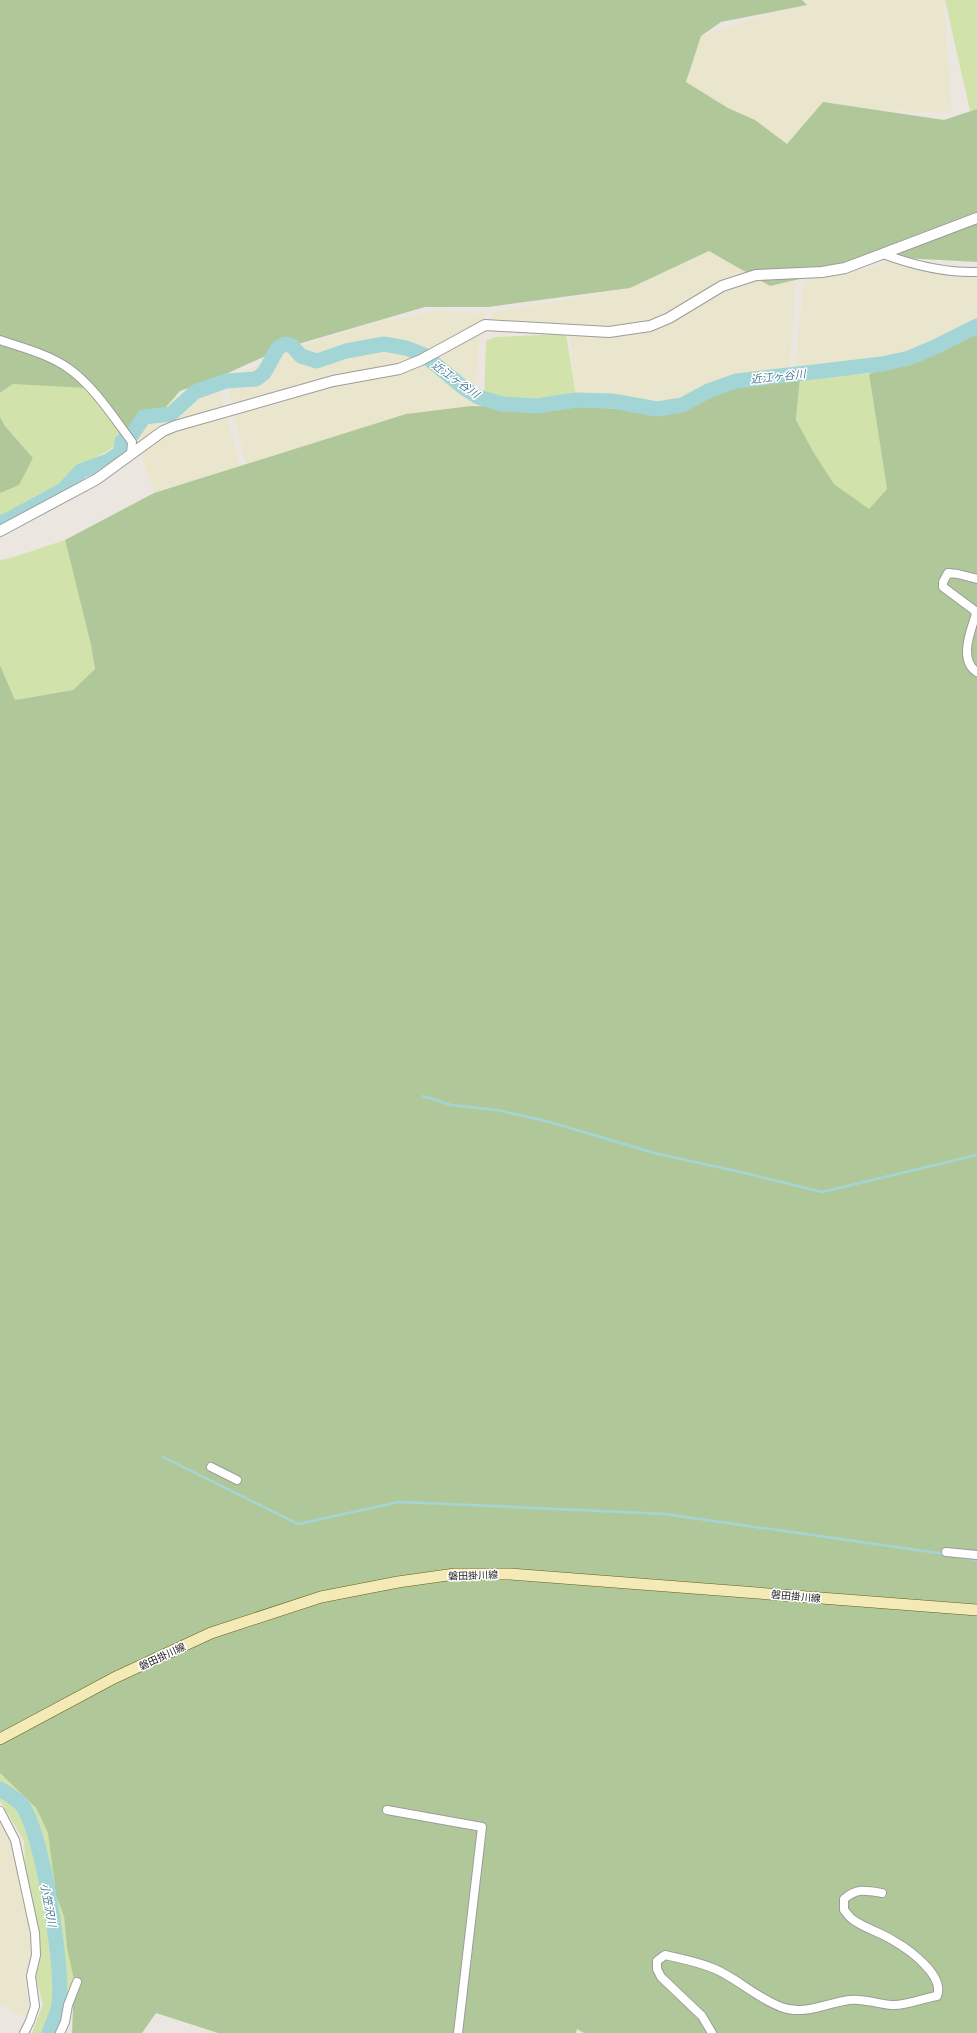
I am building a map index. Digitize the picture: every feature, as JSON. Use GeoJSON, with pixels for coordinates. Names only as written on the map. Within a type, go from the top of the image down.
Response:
{"type":"FeatureCollection","features":[{"type":"Feature","properties":{"kind":"main road","name":"磐田掛川線"},"geometry":{"type":"LineString","coordinates":[[0,1739],[114,1678],[210,1633],[321,1596],[398,1582],[448,1575],[510,1574],[977,1610]]}},
{"type":"Feature","properties":{"kind":"street"},"geometry":{"type":"LineString","coordinates":[[0,531],[97,479],[163,431],[175,426],[333,381],[399,369],[421,360],[485,325],[609,332],[650,326],[669,318],[722,286],[756,275],[837,269],[883,254],[977,218]]}},
{"type":"Feature","properties":{"kind":"street"},"geometry":{"type":"LineString","coordinates":[[883,254],[902,261],[954,272],[977,272]]}},
{"type":"Feature","properties":{"kind":"street"},"geometry":{"type":"LineString","coordinates":[[0,340],[42,354],[68,368],[106,406],[132,442],[131,454]]}},
{"type":"Feature","properties":{"kind":"street"},"geometry":{"type":"LineString","coordinates":[[977,579],[948,573],[943,582],[943,587],[974,610],[976,614],[968,641],[967,654],[969,664],[977,672]]}},
{"type":"Feature","properties":{"kind":"street"},"geometry":{"type":"LineString","coordinates":[[211,1467],[236,1480]]}},
{"type":"Feature","properties":{"kind":"street"},"geometry":{"type":"LineString","coordinates":[[946,1552],[977,1555]]}},
{"type":"Feature","properties":{"kind":"street"},"geometry":{"type":"LineString","coordinates":[[387,1810],[482,1827],[458,2033]]}},
{"type":"Feature","properties":{"kind":"street"},"geometry":{"type":"LineString","coordinates":[[0,1811],[15,1840],[35,1933],[36,1955],[31,1976],[35,2006],[24,2033]]}},
{"type":"Feature","properties":{"kind":"street"},"geometry":{"type":"LineString","coordinates":[[712,2033],[702,2016],[661,1977],[658,1969],[658,1961],[665,1955],[696,1962],[715,1969],[741,1983],[750,1991],[781,2007],[791,2010],[806,2010],[851,2000],[867,2000],[893,2005],[937,1996],[939,1992],[937,1982],[932,1973],[913,1955],[894,1941],[853,1919],[844,1910],[844,1900],[853,1892],[867,1890],[882,1893]]}},
{"type":"Feature","properties":{"kind":"street"},"geometry":{"type":"LineString","coordinates":[[60,2033],[65,2022],[68,2004],[77,1982]]}},
{"type":"Feature","properties":{"kind":"shaded area"},"geometry":{"type":"Polygon","coordinates":[[[802,0],[944,0],[952,113],[879,110],[824,102],[787,145],[755,120],[728,108],[686,82],[701,36],[753,19],[806,5],[802,0]]]}},
{"type":"Feature","properties":{"kind":"shaded area"},"geometry":{"type":"Polygon","coordinates":[[[710,251],[770,286],[795,280],[790,368],[731,377],[687,399],[663,404],[595,401],[576,397],[569,330],[488,320],[491,313],[630,288],[710,251]]]}},
{"type":"Feature","properties":{"kind":"shaded area"},"geometry":{"type":"Polygon","coordinates":[[[888,262],[951,277],[977,276],[977,334],[885,370],[795,368],[804,280],[875,267],[888,262]]]}},
{"type":"Feature","properties":{"kind":"shaded area"},"geometry":{"type":"Polygon","coordinates":[[[437,311],[485,314],[480,334],[474,406],[406,414],[246,465],[226,381],[290,349],[376,323],[437,311]]]}},
{"type":"Feature","properties":{"kind":"shaded area"},"geometry":{"type":"Polygon","coordinates":[[[218,384],[240,467],[154,493],[139,448],[130,428],[180,394],[218,384]]]}},
{"type":"Feature","properties":{"kind":"shaded area"},"geometry":{"type":"Polygon","coordinates":[[[0,1813],[13,1835],[32,1918],[33,1968],[24,1980],[30,2021],[4,2005],[0,2008],[0,1813]]]}},
{"type":"Feature","properties":{"kind":"green space"},"geometry":{"type":"Polygon","coordinates":[[[0,0],[802,0],[807,5],[721,22],[701,36],[686,82],[728,108],[755,120],[787,144],[823,102],[944,120],[977,109],[977,262],[885,257],[881,260],[770,286],[709,251],[630,288],[488,307],[425,307],[281,349],[217,378],[180,391],[166,407],[155,415],[123,430],[87,388],[13,384],[0,393],[0,0]]]}},
{"type":"Feature","properties":{"kind":"green space"},"geometry":{"type":"Polygon","coordinates":[[[945,0],[977,0],[977,109],[970,111],[945,0]]]}},
{"type":"Feature","properties":{"kind":"green space"},"geometry":{"type":"Polygon","coordinates":[[[977,333],[977,2033],[584,2033],[577,2029],[576,2033],[218,2033],[156,2013],[142,2033],[72,2033],[74,1980],[67,1948],[64,1916],[56,1895],[48,1833],[36,1808],[0,1773],[0,665],[15,700],[73,690],[95,669],[91,645],[65,540],[154,493],[406,414],[471,406],[595,407],[670,414],[726,388],[753,381],[800,378],[796,420],[814,453],[834,484],[869,509],[887,489],[869,374],[977,333]]]}},
{"type":"Feature","properties":{"kind":"green space"},"geometry":{"type":"Polygon","coordinates":[[[566,334],[578,409],[484,407],[486,341],[495,337],[566,334]]]}},
{"type":"Feature","properties":{"kind":"green space"},"geometry":{"type":"Polygon","coordinates":[[[869,374],[887,489],[869,510],[834,484],[814,453],[796,420],[800,378],[869,374]]]}},
{"type":"Feature","properties":{"kind":"green space"},"geometry":{"type":"Polygon","coordinates":[[[13,384],[84,384],[127,435],[109,450],[70,472],[56,490],[8,514],[0,515],[0,493],[15,486],[33,458],[5,426],[0,417],[0,394],[13,384]]]}},
{"type":"Feature","properties":{"kind":"green space"},"geometry":{"type":"Polygon","coordinates":[[[0,417],[5,426],[33,458],[19,485],[0,493],[0,417]]]}},
{"type":"Feature","properties":{"kind":"green space"},"geometry":{"type":"Polygon","coordinates":[[[65,540],[91,645],[95,669],[73,690],[15,700],[0,665],[0,560],[11,558],[65,540]]]}},
{"type":"Feature","properties":{"kind":"green space"},"geometry":{"type":"Polygon","coordinates":[[[0,1773],[36,1808],[48,1833],[64,1916],[67,1948],[74,1980],[54,2033],[32,2033],[43,2004],[33,1968],[36,1942],[27,1894],[24,1841],[0,1801],[0,1773]]]}},
{"type":"Feature","properties":{"kind":"waterway","name":"近江ヶ谷川"},"geometry":{"type":"LineString","coordinates":[[0,522],[4,522],[63,490],[81,471],[108,461],[120,453],[122,441],[131,436],[144,417],[171,414],[195,392],[226,381],[256,379],[264,373],[278,348],[285,344],[292,346],[301,356],[317,361],[346,351],[384,344],[406,348],[424,355],[464,388],[478,397],[502,404],[536,406],[576,400],[612,401],[657,409],[682,405],[708,391],[736,381],[882,364],[909,358],[977,326]]}},
{"type":"Feature","properties":{"kind":"waterway"},"geometry":{"type":"LineString","coordinates":[[423,1096],[451,1105],[497,1110],[546,1121],[658,1154],[822,1192],[977,1155]]}},
{"type":"Feature","properties":{"kind":"waterway"},"geometry":{"type":"LineString","coordinates":[[163,1457],[298,1524],[399,1502],[494,1506],[665,1514],[945,1554]]}},
{"type":"Feature","properties":{"kind":"waterway"},"geometry":{"type":"LineString","coordinates":[[966,1558],[977,1560]]}},
{"type":"Feature","properties":{"kind":"waterway","name":"小笠沢川"},"geometry":{"type":"LineString","coordinates":[[0,1789],[10,1795],[24,1808],[31,1824],[45,1874],[55,1934],[60,1986],[59,2004],[49,2033]]}}]}
